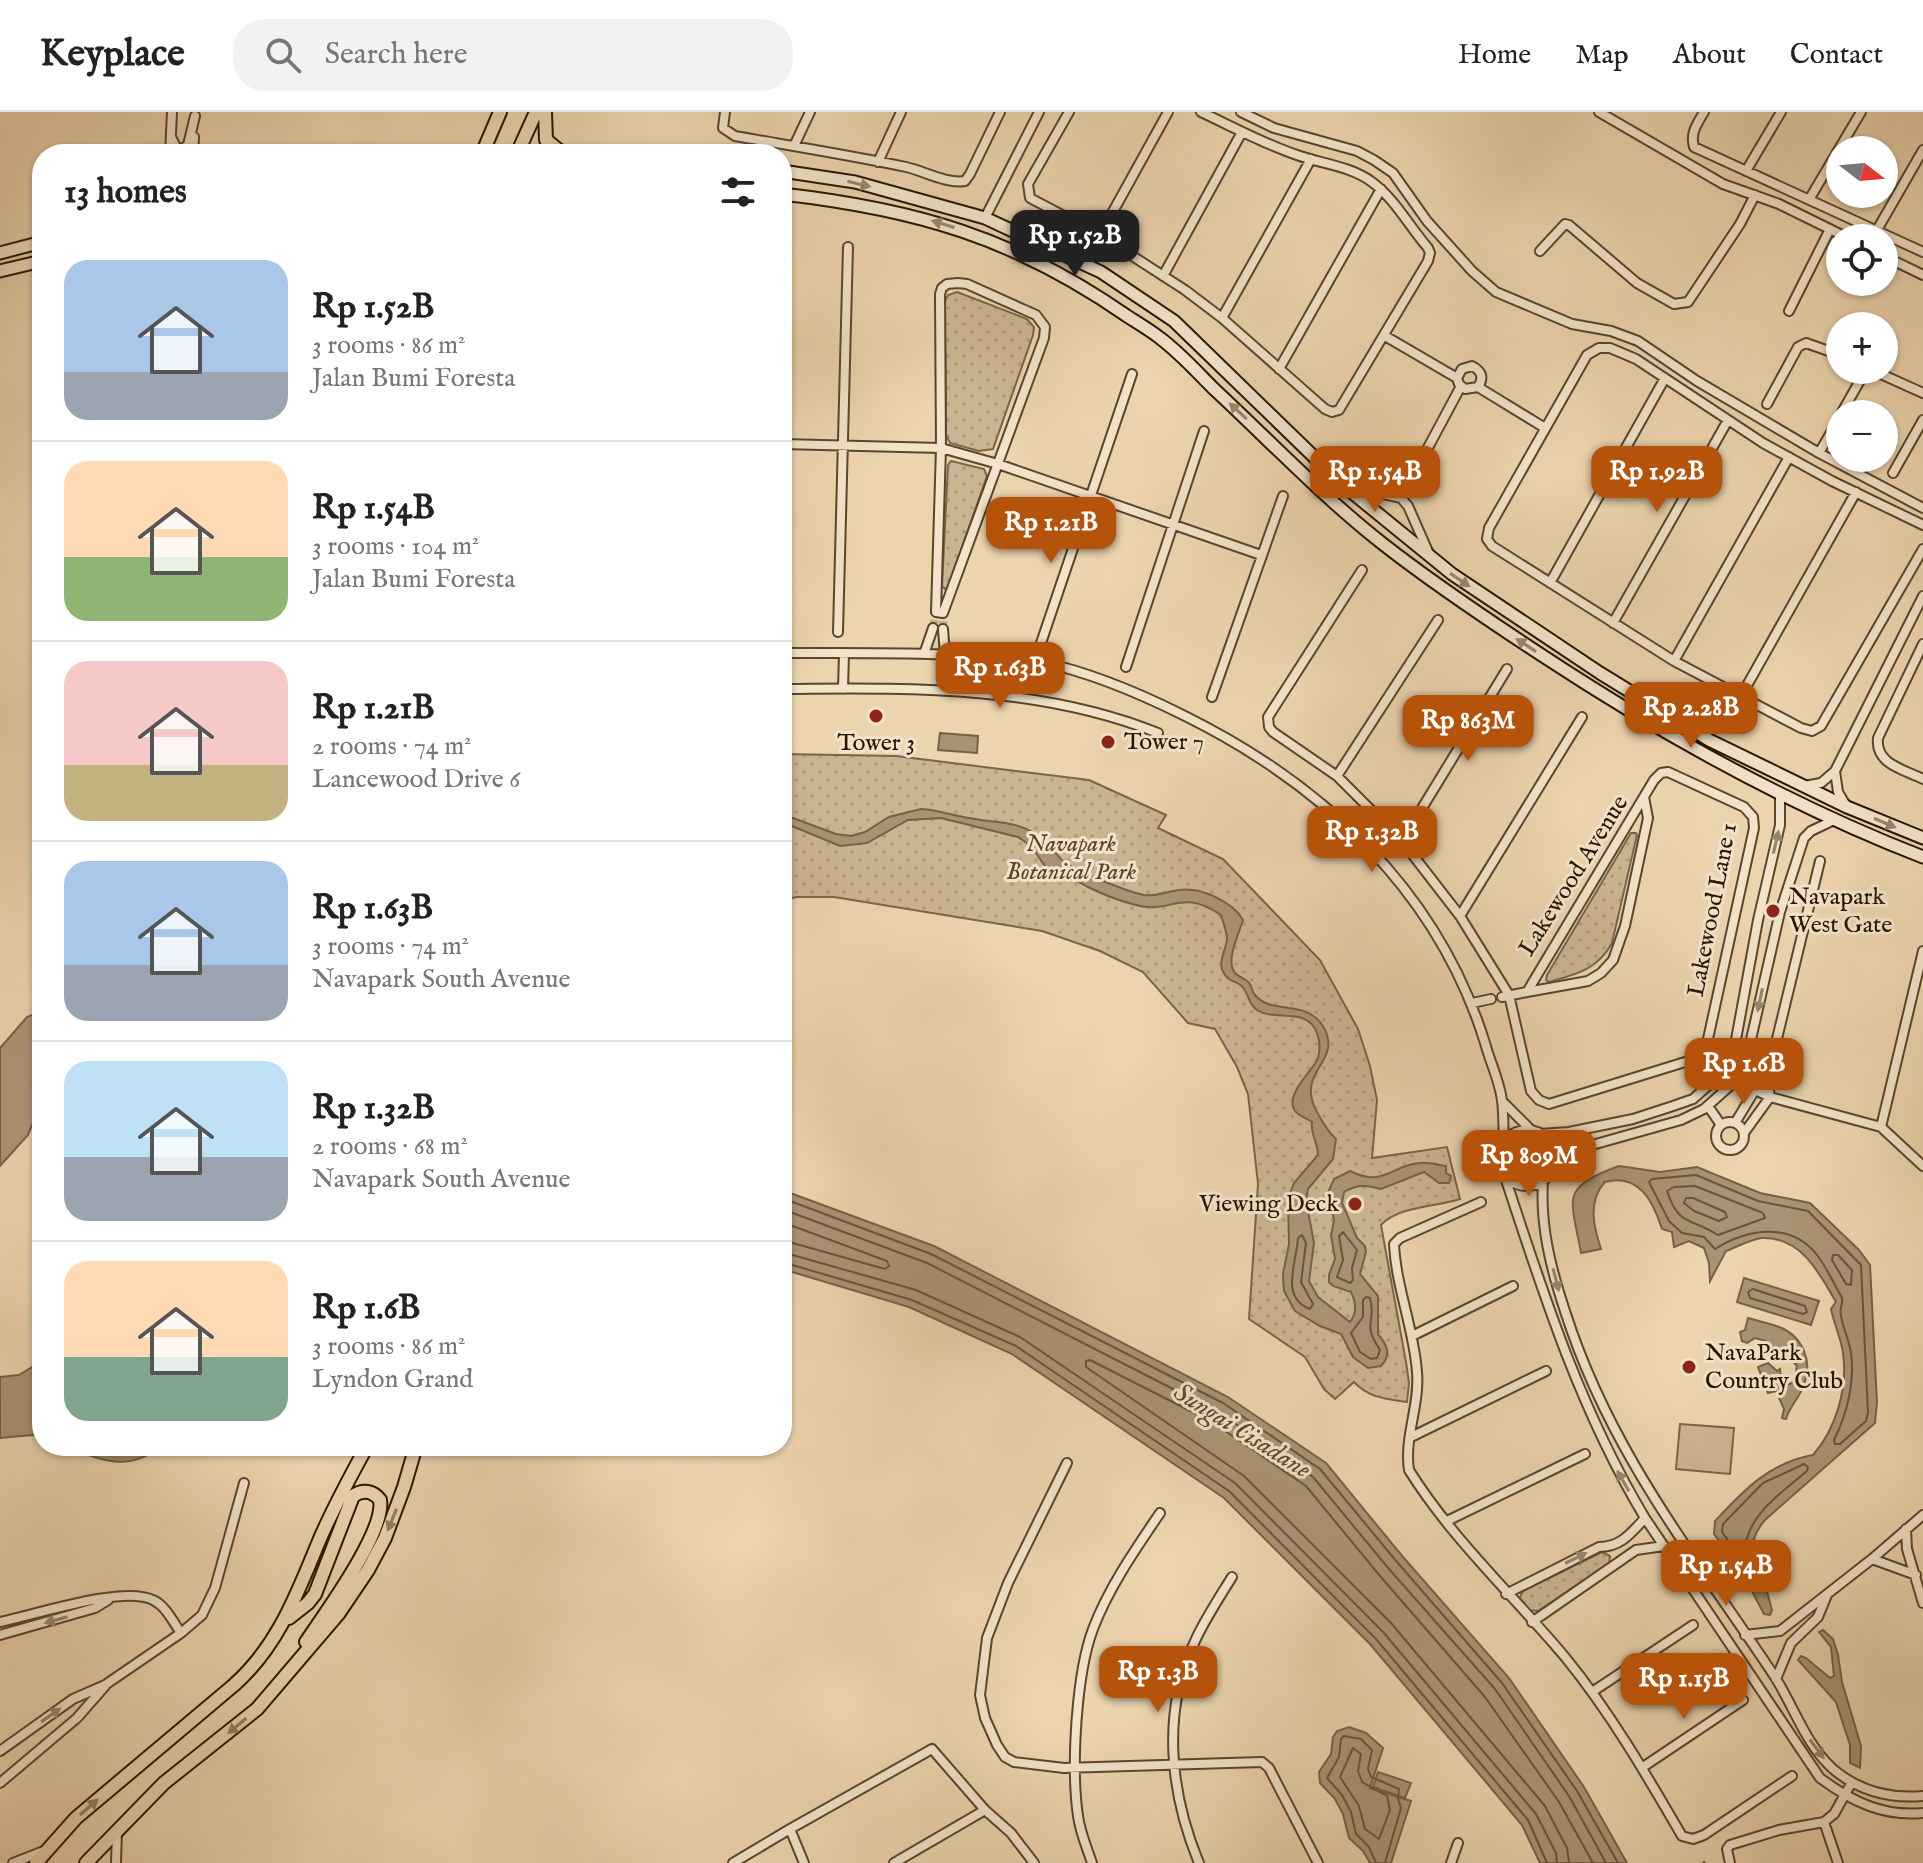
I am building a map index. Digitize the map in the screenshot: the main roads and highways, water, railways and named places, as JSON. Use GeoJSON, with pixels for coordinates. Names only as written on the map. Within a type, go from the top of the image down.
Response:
{"type":"FeatureCollection","features":[{"type":"Feature","properties":{"kind":"main road"},"geometry":{"type":"LineString","coordinates":[[486,144],[500,112]]}},
{"type":"Feature","properties":{"kind":"main road"},"geometry":{"type":"LineString","coordinates":[[522,144],[536,112]]}},
{"type":"Feature","properties":{"kind":"main road"},"geometry":{"type":"LineString","coordinates":[[545,112],[546,140],[551,144]]}},
{"type":"Feature","properties":{"kind":"main road"},"geometry":{"type":"LineString","coordinates":[[792,173],[855,182],[985,218],[1101,272],[1174,321],[1344,486],[1432,558],[1600,673],[1709,740],[1847,807],[1923,838]]}},
{"type":"Feature","properties":{"kind":"main road"},"geometry":{"type":"LineString","coordinates":[[792,195],[850,202],[933,221],[974,234],[1048,266],[1160,338],[1378,540],[1444,591],[1592,688],[1702,755],[1834,820],[1923,857]]}},
{"type":"Feature","properties":{"kind":"main road"},"geometry":{"type":"LineString","coordinates":[[0,253],[32,245]]}},
{"type":"Feature","properties":{"kind":"main road"},"geometry":{"type":"LineString","coordinates":[[0,271],[32,263]]}},
{"type":"Feature","properties":{"kind":"main road"},"geometry":{"type":"LineString","coordinates":[[1160,338],[1174,321]]}},
{"type":"Feature","properties":{"kind":"main road"},"geometry":{"type":"LineString","coordinates":[[1592,688],[1600,673]]}},
{"type":"Feature","properties":{"kind":"main road"},"geometry":{"type":"LineString","coordinates":[[36,1863],[76,1818],[247,1674],[286,1620],[334,1510],[362,1456]]}},
{"type":"Feature","properties":{"kind":"main road"},"geometry":{"type":"LineString","coordinates":[[86,1863],[179,1769],[257,1709],[339,1613],[368,1570],[395,1512],[413,1456]]}},
{"type":"Feature","properties":{"kind":"main road"},"geometry":{"type":"LineString","coordinates":[[284,1675],[359,1559],[381,1511],[380,1500],[375,1495],[363,1492],[353,1496],[315,1594],[286,1620]]}},
{"type":"Feature","properties":{"kind":"water"},"geometry":{"type":"Polygon","coordinates":[[[940,733],[978,736],[977,753],[938,750],[940,733]]]}},
{"type":"Feature","properties":{"kind":"water"},"geometry":{"type":"Polygon","coordinates":[[[921,809],[1018,826],[1038,836],[1065,863],[1099,880],[1144,895],[1180,890],[1207,893],[1238,913],[1243,920],[1232,955],[1235,973],[1250,984],[1254,994],[1262,1001],[1309,1013],[1324,1028],[1328,1040],[1328,1050],[1311,1087],[1318,1114],[1336,1139],[1333,1159],[1308,1189],[1306,1200],[1314,1243],[1309,1281],[1318,1297],[1350,1322],[1355,1307],[1351,1292],[1329,1282],[1335,1259],[1331,1235],[1334,1221],[1326,1197],[1334,1179],[1350,1171],[1371,1177],[1423,1163],[1446,1166],[1446,1173],[1451,1176],[1449,1183],[1439,1183],[1424,1172],[1381,1189],[1362,1186],[1344,1192],[1342,1203],[1357,1238],[1365,1246],[1360,1274],[1378,1296],[1378,1334],[1387,1354],[1381,1366],[1368,1368],[1353,1357],[1341,1334],[1295,1311],[1284,1291],[1283,1274],[1289,1244],[1288,1199],[1294,1183],[1318,1155],[1312,1122],[1297,1113],[1293,1098],[1318,1058],[1319,1039],[1306,1020],[1257,1010],[1242,986],[1227,978],[1221,966],[1227,939],[1221,915],[1196,903],[1148,907],[1124,901],[1093,890],[1063,873],[1047,869],[1031,846],[1018,837],[941,818],[908,820],[867,843],[840,846],[792,826],[792,818],[836,834],[851,836],[865,832],[889,817],[921,809]]]}},
{"type":"Feature","properties":{"kind":"water"},"geometry":{"type":"Polygon","coordinates":[[[32,1015],[32,1125],[28,1135],[0,1166],[0,1048],[32,1015]]]}},
{"type":"Feature","properties":{"kind":"water"},"geometry":{"type":"Polygon","coordinates":[[[1619,1166],[1660,1172],[1697,1167],[1760,1193],[1810,1203],[1859,1250],[1870,1265],[1877,1402],[1875,1423],[1759,1528],[1753,1549],[1772,1610],[1770,1615],[1764,1614],[1741,1570],[1714,1534],[1715,1521],[1758,1479],[1783,1464],[1813,1455],[1828,1433],[1844,1380],[1842,1347],[1831,1309],[1836,1302],[1808,1259],[1799,1250],[1776,1239],[1749,1241],[1726,1251],[1710,1281],[1704,1248],[1689,1241],[1674,1247],[1672,1232],[1662,1229],[1649,1199],[1636,1186],[1617,1180],[1605,1182],[1599,1189],[1594,1206],[1601,1249],[1581,1253],[1574,1219],[1574,1197],[1586,1181],[1619,1166]]]}},
{"type":"Feature","properties":{"kind":"water","name":"Sungai Cisadane"},"geometry":{"type":"Polygon","coordinates":[[[792,1194],[934,1246],[1228,1397],[1326,1463],[1509,1678],[1584,1787],[1627,1863],[1540,1863],[1522,1825],[1370,1644],[1224,1498],[1012,1354],[909,1307],[792,1272],[792,1194]]]}},
{"type":"Feature","properties":{"kind":"water"},"geometry":{"type":"Polygon","coordinates":[[[1744,1278],[1819,1301],[1811,1325],[1737,1302],[1744,1278]]]}},
{"type":"Feature","properties":{"kind":"water"},"geometry":{"type":"Polygon","coordinates":[[[1748,1318],[1787,1331],[1804,1351],[1806,1376],[1786,1419],[1782,1418],[1784,1409],[1776,1391],[1768,1393],[1758,1367],[1768,1363],[1777,1371],[1780,1369],[1782,1387],[1794,1382],[1797,1366],[1783,1351],[1769,1350],[1766,1341],[1755,1338],[1747,1343],[1742,1341],[1740,1332],[1745,1330],[1748,1318]]]}},
{"type":"Feature","properties":{"kind":"water"},"geometry":{"type":"Polygon","coordinates":[[[32,1367],[32,1435],[0,1438],[0,1377],[19,1375],[32,1367]]]}},
{"type":"Feature","properties":{"kind":"water"},"geometry":{"type":"Polygon","coordinates":[[[93,1456],[146,1456],[125,1462],[93,1456]]]}},
{"type":"Feature","properties":{"kind":"water"},"geometry":{"type":"Polygon","coordinates":[[[1823,1630],[1833,1639],[1838,1655],[1842,1682],[1861,1746],[1860,1768],[1850,1763],[1850,1745],[1836,1702],[1798,1660],[1801,1656],[1806,1658],[1830,1678],[1834,1676],[1831,1647],[1819,1632],[1823,1630]]]}},
{"type":"Feature","properties":{"kind":"water"},"geometry":{"type":"Polygon","coordinates":[[[1349,1727],[1366,1733],[1383,1748],[1370,1788],[1411,1801],[1391,1863],[1370,1863],[1349,1838],[1343,1814],[1335,1799],[1320,1783],[1319,1772],[1331,1754],[1333,1737],[1337,1731],[1349,1727]]]}},
{"type":"Feature","properties":{"kind":"water"},"geometry":{"type":"Polygon","coordinates":[[[1378,1772],[1411,1783],[1405,1798],[1373,1787],[1378,1772]]]}},
{"type":"Feature","properties":{"kind":"tunnel"},"geometry":{"type":"LineString","coordinates":[[933,628],[936,612]]}},
{"type":"Feature","properties":{"kind":"tunnel"},"geometry":{"type":"LineString","coordinates":[[943,613],[943,629]]}},
{"type":"Feature","properties":{"kind":"place","name":"Tower 3"},"geometry":{"type":"Point","coordinates":[876,716]}},
{"type":"Feature","properties":{"kind":"place","name":"Tower 7"},"geometry":{"type":"Point","coordinates":[1108,742]}},
{"type":"Feature","properties":{"kind":"place","name":"Navapark West Gate"},"geometry":{"type":"Point","coordinates":[1773,911]}},
{"type":"Feature","properties":{"kind":"place","name":"Viewing Deck"},"geometry":{"type":"Point","coordinates":[1355,1204]}},
{"type":"Feature","properties":{"kind":"place","name":"NavaPark Country Club"},"geometry":{"type":"Point","coordinates":[1689,1367]}},
{"type":"Feature","properties":{"kind":"park label","name":"Navapark Botanical Park"},"geometry":{"type":"Point","coordinates":[1071,858]}}]}
